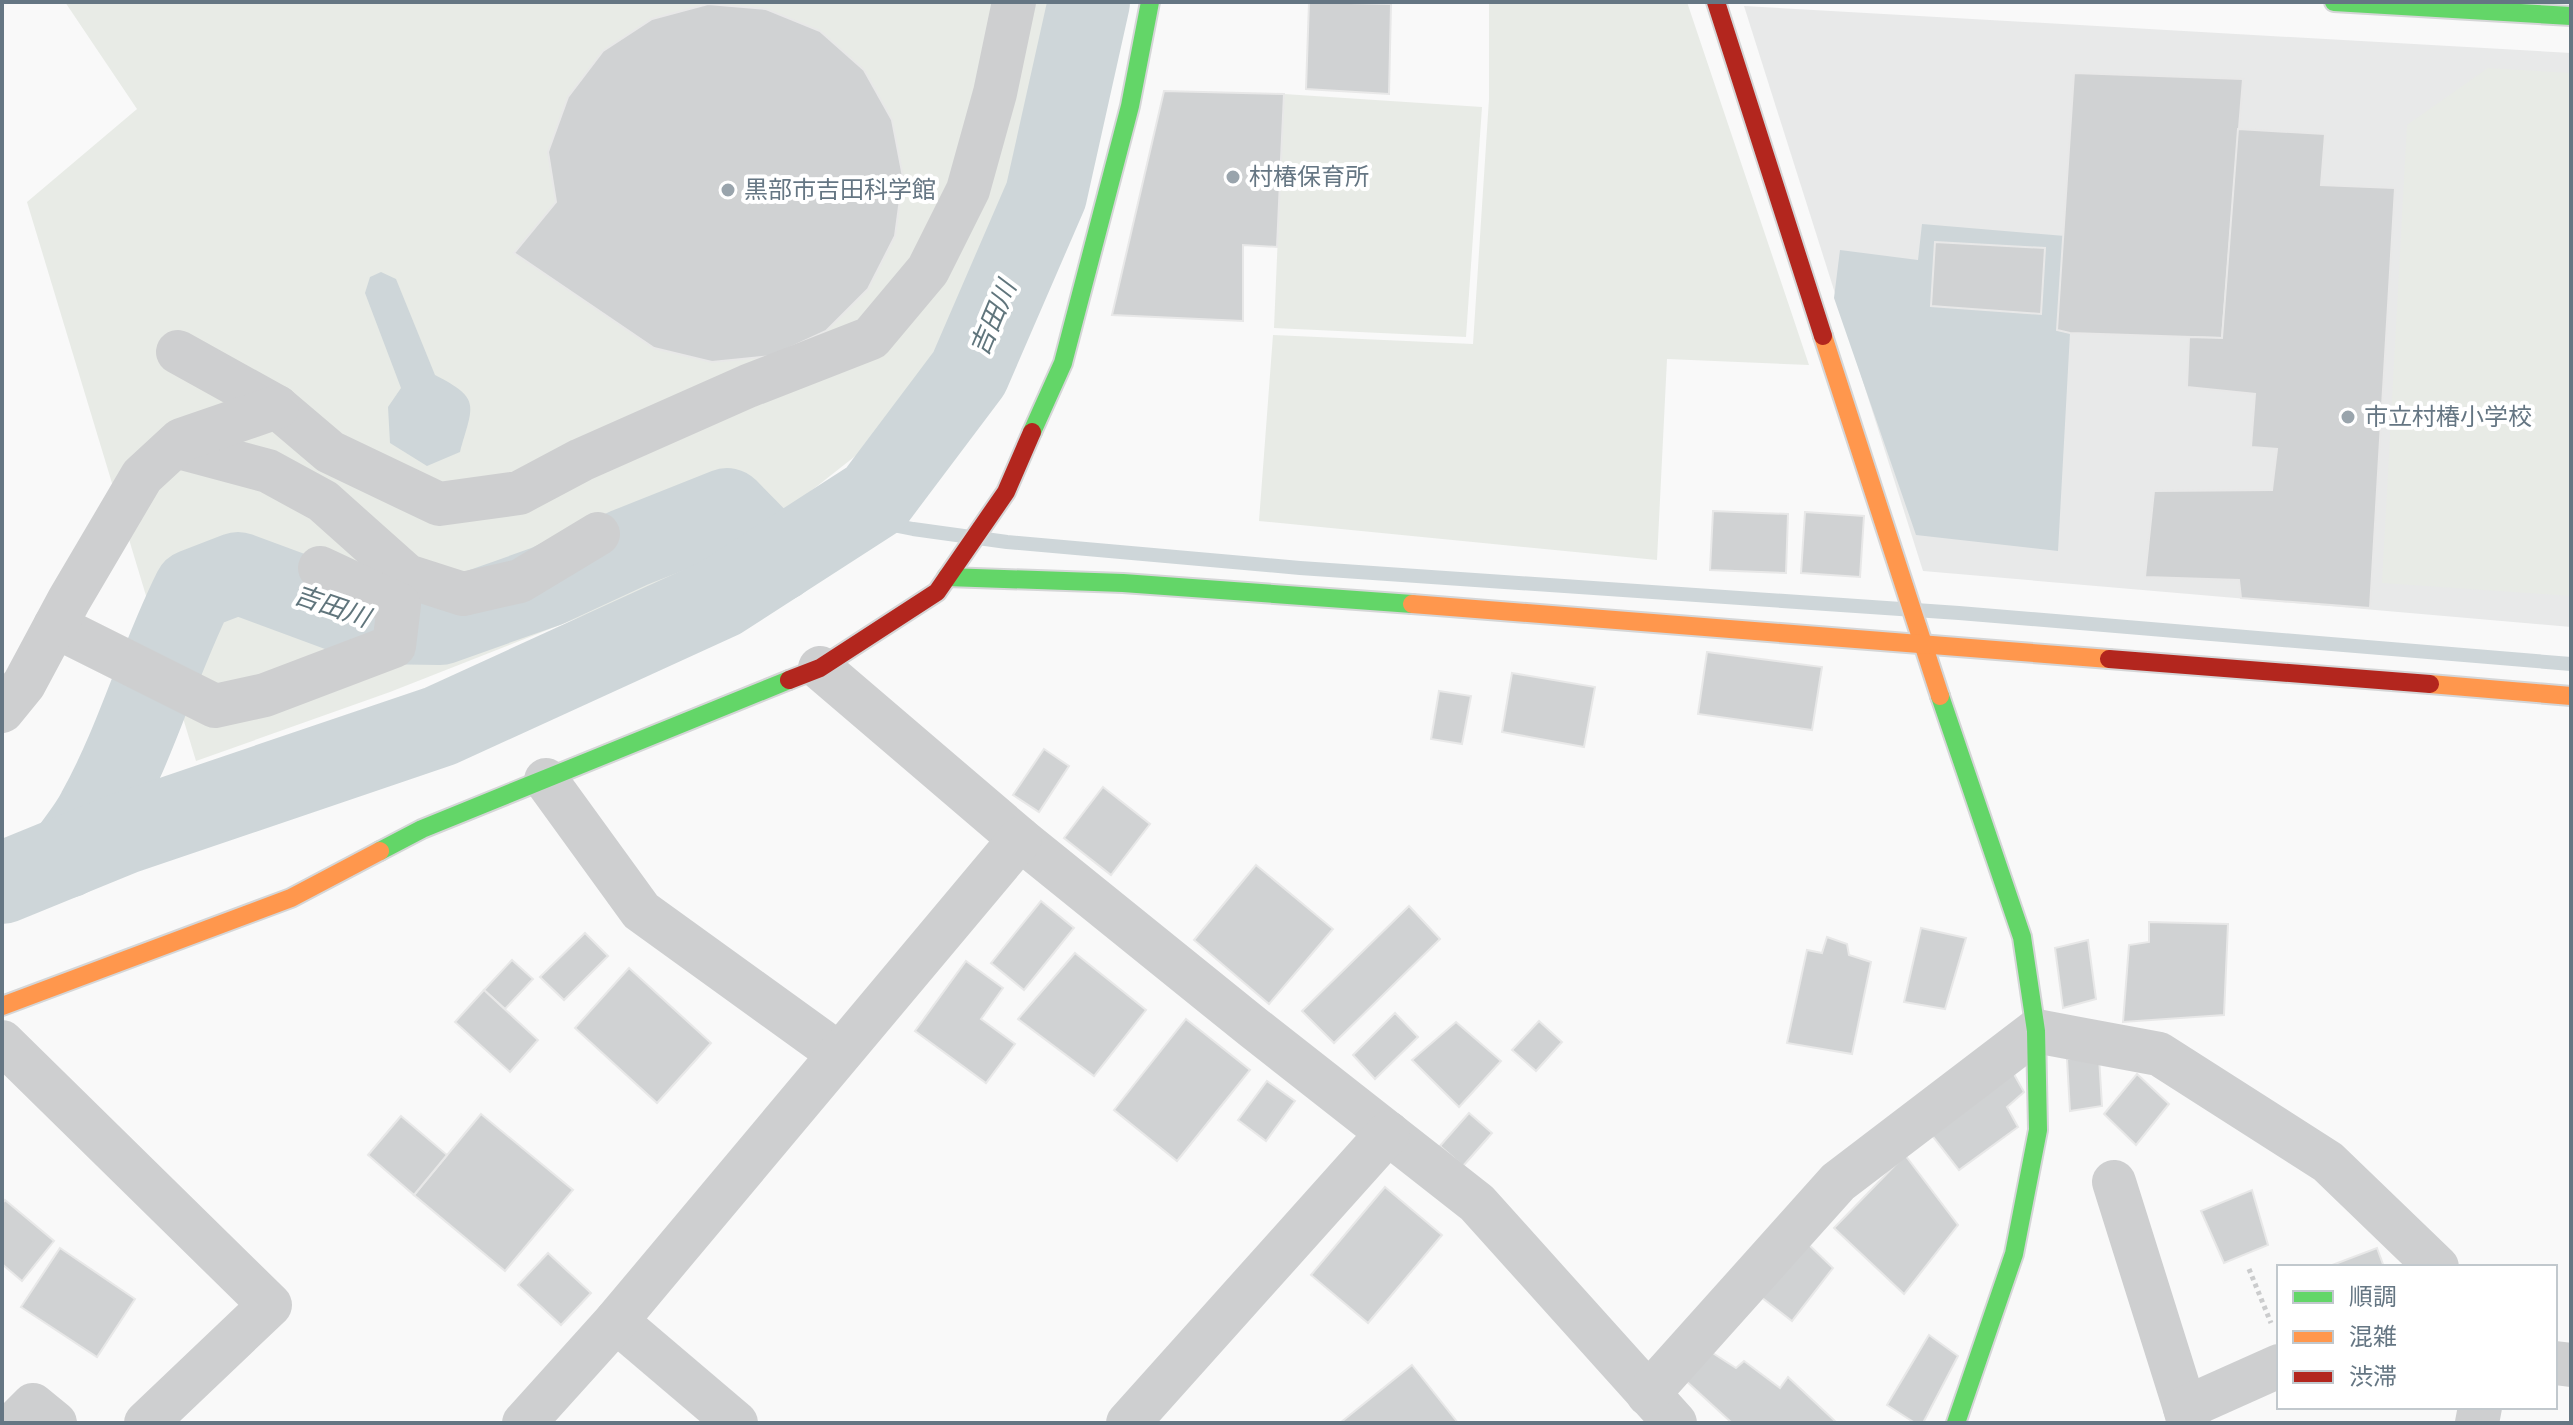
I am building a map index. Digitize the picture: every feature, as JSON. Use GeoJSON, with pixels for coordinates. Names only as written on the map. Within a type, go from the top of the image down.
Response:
{"type":"FeatureCollection","features":[{"type":"Feature","properties":{"kind":"street"},"geometry":{"type":"LineString","coordinates":[[178,352],[277,407],[330,452],[439,504],[519,493],[581,460],[871,338],[928,270],[968,190],[995,93],[1014,2]]}},
{"type":"Feature","properties":{"kind":"street"},"geometry":{"type":"LineString","coordinates":[[2,1006],[291,898],[422,829],[820,668],[937,592],[1006,492],[1063,363],[1130,106],[1150,2]]}},
{"type":"Feature","properties":{"kind":"street"},"geometry":{"type":"LineString","coordinates":[[1716,2],[1922,644],[2022,937],[2036,1031],[2038,1130],[2014,1254],[1956,1423]]}},
{"type":"Feature","properties":{"kind":"street"},"geometry":{"type":"LineString","coordinates":[[2334,2],[2571,16]]}},
{"type":"Feature","properties":{"kind":"street"},"geometry":{"type":"LineString","coordinates":[[2,711],[24,684],[142,476],[181,440],[277,407]]}},
{"type":"Feature","properties":{"kind":"street"},"geometry":{"type":"LineString","coordinates":[[175,446],[268,471],[323,501],[407,576],[463,594],[520,581],[598,534]]}},
{"type":"Feature","properties":{"kind":"street"},"geometry":{"type":"LineString","coordinates":[[55,626],[215,706],[265,695],[394,646],[399,605],[320,568]]}},
{"type":"Feature","properties":{"kind":"street"},"geometry":{"type":"LineString","coordinates":[[947,577],[1050,578],[2260,669],[2571,696]]}},
{"type":"Feature","properties":{"kind":"street"},"geometry":{"type":"LineString","coordinates":[[820,668],[1020,839],[1477,1203],[1663,1414],[1838,1182],[2036,1031],[2159,1054],[2328,1162],[2435,1265]]}},
{"type":"Feature","properties":{"kind":"street"},"geometry":{"type":"LineString","coordinates":[[546,780],[641,911],[839,1054]]}},
{"type":"Feature","properties":{"kind":"street"},"geometry":{"type":"LineString","coordinates":[[524,1423],[616,1321],[1020,839]]}},
{"type":"Feature","properties":{"kind":"street"},"geometry":{"type":"LineString","coordinates":[[2,1042],[270,1305],[146,1423]]}},
{"type":"Feature","properties":{"kind":"street"},"geometry":{"type":"LineString","coordinates":[[1128,1423],[1388,1133]]}},
{"type":"Feature","properties":{"kind":"street"},"geometry":{"type":"LineString","coordinates":[[2114,1182],[2187,1416],[2276,1347]]}},
{"type":"Feature","properties":{"kind":"street"},"geometry":{"type":"LineString","coordinates":[[616,1321],[736,1423]]}},
{"type":"Feature","properties":{"kind":"street"},"geometry":{"type":"LineString","coordinates":[[15,1423],[33,1405],[55,1423]]}},
{"type":"Feature","properties":{"kind":"path"},"geometry":{"type":"LineString","coordinates":[[2249,1269],[2276,1347]]}},
{"type":"Feature","properties":{"kind":"shaded area"},"geometry":{"type":"Polygon","coordinates":[[[65,2],[1055,2],[1046,61],[1009,205],[946,362],[863,450],[722,561],[390,692],[196,761],[27,202],[137,109],[65,2]]]}},
{"type":"Feature","properties":{"kind":"shaded area"},"geometry":{"type":"Polygon","coordinates":[[[1489,2],[1687,2],[1809,365],[1667,359],[1657,560],[1259,521],[1273,335],[1473,344],[1489,99],[1489,2]]]}},
{"type":"Feature","properties":{"kind":"shaded area"},"geometry":{"type":"Polygon","coordinates":[[[1744,6],[2571,53],[2571,627],[1923,571],[1744,6]]]}},
{"type":"Feature","properties":{"kind":"shaded area"},"geometry":{"type":"Polygon","coordinates":[[[2488,68],[2571,73],[2571,596],[2382,583],[2407,125],[2488,68]]]}},
{"type":"Feature","properties":{"kind":"shaded area"},"geometry":{"type":"Polygon","coordinates":[[[1284,94],[1482,107],[1466,337],[1274,328],[1284,94]]]}},
{"type":"Feature","properties":{"kind":"shaded area"},"geometry":{"type":"Polygon","coordinates":[[[1922,224],[2065,236],[2057,329],[2070,333],[2058,551],[1916,535],[1834,298],[1840,250],[1918,260],[1922,224]]]}},
{"type":"Feature","properties":{"kind":"shaded area"},"geometry":{"type":"Polygon","coordinates":[[[381,272],[396,279],[435,375],[461,391],[470,405],[460,452],[427,466],[390,443],[388,407],[401,388],[365,293],[370,277],[381,272]]]}},
{"type":"Feature","properties":{"kind":"building"},"geometry":{"type":"Polygon","coordinates":[[[1309,2],[1391,4],[1389,94],[1306,89],[1309,2]]]}},
{"type":"Feature","properties":{"kind":"building","name":"黒部市吉田科学館"},"geometry":{"type":"Polygon","coordinates":[[[708,4],[766,9],[820,31],[864,70],[892,120],[903,177],[895,236],[868,289],[826,331],[772,356],[712,362],[654,348],[514,253],[556,202],[548,152],[568,97],[603,51],[652,19],[708,4]]]}},
{"type":"Feature","properties":{"kind":"building"},"geometry":{"type":"Polygon","coordinates":[[[2074,73],[2243,79],[2222,338],[2057,330],[2074,73]]]}},
{"type":"Feature","properties":{"kind":"building"},"geometry":{"type":"Polygon","coordinates":[[[1164,91],[1284,94],[1277,247],[1243,245],[1243,321],[1112,315],[1164,91]]]}},
{"type":"Feature","properties":{"kind":"building"},"geometry":{"type":"Polygon","coordinates":[[[2238,129],[2325,134],[2321,185],[2395,188],[2370,608],[2241,598],[2239,580],[2145,577],[2154,491],[2272,490],[2277,449],[2251,447],[2255,394],[2187,387],[2189,337],[2222,338],[2238,129]]]}},
{"type":"Feature","properties":{"kind":"building"},"geometry":{"type":"Polygon","coordinates":[[[1935,242],[2045,248],[2041,314],[1931,306],[1935,242]]]}},
{"type":"Feature","properties":{"kind":"building"},"geometry":{"type":"Polygon","coordinates":[[[1713,511],[1788,514],[1786,573],[1710,570],[1713,511]]]}},
{"type":"Feature","properties":{"kind":"building"},"geometry":{"type":"Polygon","coordinates":[[[1805,512],[1864,516],[1860,577],[1801,573],[1805,512]]]}},
{"type":"Feature","properties":{"kind":"building"},"geometry":{"type":"Polygon","coordinates":[[[1707,652],[1822,667],[1812,730],[1698,714],[1707,652]]]}},
{"type":"Feature","properties":{"kind":"building"},"geometry":{"type":"Polygon","coordinates":[[[1512,673],[1595,687],[1584,747],[1502,732],[1512,673]]]}},
{"type":"Feature","properties":{"kind":"building"},"geometry":{"type":"Polygon","coordinates":[[[1439,691],[1471,696],[1462,744],[1431,739],[1439,691]]]}},
{"type":"Feature","properties":{"kind":"building"},"geometry":{"type":"Polygon","coordinates":[[[1044,749],[1069,766],[1039,812],[1013,795],[1044,749]]]}},
{"type":"Feature","properties":{"kind":"building"},"geometry":{"type":"Polygon","coordinates":[[[1103,787],[1150,824],[1111,875],[1064,838],[1103,787]]]}},
{"type":"Feature","properties":{"kind":"building"},"geometry":{"type":"Polygon","coordinates":[[[1256,865],[1333,929],[1269,1004],[1194,940],[1256,865]]]}},
{"type":"Feature","properties":{"kind":"building"},"geometry":{"type":"Polygon","coordinates":[[[1041,901],[1074,928],[1024,990],[991,963],[1041,901]]]}},
{"type":"Feature","properties":{"kind":"building"},"geometry":{"type":"Polygon","coordinates":[[[1409,906],[1440,939],[1334,1043],[1302,1011],[1409,906]]]}},
{"type":"Feature","properties":{"kind":"building"},"geometry":{"type":"Polygon","coordinates":[[[2149,922],[2228,924],[2224,1015],[2123,1022],[2129,945],[2149,942],[2149,922]]]}},
{"type":"Feature","properties":{"kind":"building"},"geometry":{"type":"Polygon","coordinates":[[[1921,928],[1966,938],[1945,1009],[1904,1002],[1921,928]]]}},
{"type":"Feature","properties":{"kind":"building"},"geometry":{"type":"Polygon","coordinates":[[[585,933],[608,956],[564,1000],[540,977],[585,933]]]}},
{"type":"Feature","properties":{"kind":"building"},"geometry":{"type":"Polygon","coordinates":[[[1827,937],[1847,944],[1849,955],[1871,962],[1852,1054],[1787,1043],[1807,950],[1822,953],[1827,937]]]}},
{"type":"Feature","properties":{"kind":"building"},"geometry":{"type":"Polygon","coordinates":[[[2088,940],[2096,999],[2063,1008],[2055,948],[2088,940]]]}},
{"type":"Feature","properties":{"kind":"building"},"geometry":{"type":"Polygon","coordinates":[[[1075,953],[1146,1010],[1094,1076],[1018,1019],[1075,953]]]}},
{"type":"Feature","properties":{"kind":"building"},"geometry":{"type":"Polygon","coordinates":[[[512,960],[533,979],[505,1009],[484,990],[512,960]]]}},
{"type":"Feature","properties":{"kind":"building"},"geometry":{"type":"Polygon","coordinates":[[[966,961],[1003,988],[981,1019],[1015,1044],[986,1083],[915,1031],[966,961]]]}},
{"type":"Feature","properties":{"kind":"building"},"geometry":{"type":"Polygon","coordinates":[[[629,968],[711,1043],[657,1103],[575,1028],[629,968]]]}},
{"type":"Feature","properties":{"kind":"building"},"geometry":{"type":"Polygon","coordinates":[[[484,990],[538,1040],[510,1072],[455,1022],[484,990]]]}},
{"type":"Feature","properties":{"kind":"building"},"geometry":{"type":"Polygon","coordinates":[[[1395,1013],[1418,1037],[1375,1079],[1353,1055],[1395,1013]]]}},
{"type":"Feature","properties":{"kind":"building"},"geometry":{"type":"Polygon","coordinates":[[[1186,1019],[1250,1070],[1177,1161],[1114,1110],[1186,1019]]]}},
{"type":"Feature","properties":{"kind":"building"},"geometry":{"type":"Polygon","coordinates":[[[1539,1021],[1562,1042],[1536,1071],[1512,1050],[1539,1021]]]}},
{"type":"Feature","properties":{"kind":"building"},"geometry":{"type":"Polygon","coordinates":[[[1456,1022],[1501,1061],[1459,1107],[1412,1060],[1456,1022]]]}},
{"type":"Feature","properties":{"kind":"building"},"geometry":{"type":"Polygon","coordinates":[[[2099,1057],[2102,1106],[2070,1111],[2067,1059],[2099,1057]]]}},
{"type":"Feature","properties":{"kind":"building"},"geometry":{"type":"Polygon","coordinates":[[[2011,1069],[2024,1092],[2007,1107],[2018,1127],[1959,1170],[1931,1134],[2011,1069]]]}},
{"type":"Feature","properties":{"kind":"building"},"geometry":{"type":"Polygon","coordinates":[[[2137,1074],[2169,1104],[2136,1145],[2104,1114],[2137,1074]]]}},
{"type":"Feature","properties":{"kind":"building"},"geometry":{"type":"Polygon","coordinates":[[[1267,1081],[1295,1101],[1266,1141],[1238,1120],[1267,1081]]]}},
{"type":"Feature","properties":{"kind":"building"},"geometry":{"type":"Polygon","coordinates":[[[1469,1113],[1492,1133],[1463,1166],[1440,1146],[1469,1113]]]}},
{"type":"Feature","properties":{"kind":"building"},"geometry":{"type":"Polygon","coordinates":[[[481,1114],[573,1190],[505,1271],[414,1195],[481,1114]]]}},
{"type":"Feature","properties":{"kind":"building"},"geometry":{"type":"Polygon","coordinates":[[[401,1116],[447,1155],[414,1195],[368,1155],[401,1116]]]}},
{"type":"Feature","properties":{"kind":"building"},"geometry":{"type":"Polygon","coordinates":[[[1905,1155],[1958,1225],[1904,1294],[1834,1228],[1905,1155]]]}},
{"type":"Feature","properties":{"kind":"building"},"geometry":{"type":"Polygon","coordinates":[[[1385,1187],[1442,1235],[1368,1323],[1311,1275],[1385,1187]]]}},
{"type":"Feature","properties":{"kind":"building"},"geometry":{"type":"Polygon","coordinates":[[[2252,1190],[2268,1245],[2224,1263],[2201,1211],[2252,1190]]]}},
{"type":"Feature","properties":{"kind":"building"},"geometry":{"type":"Polygon","coordinates":[[[5,1200],[54,1241],[22,1281],[2,1264],[2,1204],[5,1200]]]}},
{"type":"Feature","properties":{"kind":"building"},"geometry":{"type":"Polygon","coordinates":[[[1804,1240],[1833,1268],[1792,1321],[1761,1297],[1804,1240]]]}},
{"type":"Feature","properties":{"kind":"building"},"geometry":{"type":"Polygon","coordinates":[[[60,1248],[135,1299],[97,1357],[21,1307],[60,1248]]]}},
{"type":"Feature","properties":{"kind":"building"},"geometry":{"type":"Polygon","coordinates":[[[2377,1248],[2383,1265],[2332,1265],[2377,1248]]]}},
{"type":"Feature","properties":{"kind":"building"},"geometry":{"type":"Polygon","coordinates":[[[548,1253],[591,1293],[561,1325],[518,1285],[548,1253]]]}},
{"type":"Feature","properties":{"kind":"building"},"geometry":{"type":"Polygon","coordinates":[[[1929,1335],[1958,1356],[1923,1423],[1915,1423],[1887,1405],[1929,1335]]]}},
{"type":"Feature","properties":{"kind":"building"},"geometry":{"type":"Polygon","coordinates":[[[1708,1350],[1736,1368],[1744,1361],[1780,1388],[1788,1377],[1836,1422],[1732,1423],[1685,1380],[1708,1350]]]}},
{"type":"Feature","properties":{"kind":"building"},"geometry":{"type":"Polygon","coordinates":[[[1412,1365],[1458,1423],[1340,1423],[1412,1365]]]}},
{"type":"Feature","properties":{"kind":"waterway","name":"吉田川"},"geometry":{"type":"LineString","coordinates":[[2,883],[122,834],[440,726],[720,598],[875,498],[969,373],[1046,195],[1089,2]]}},
{"type":"Feature","properties":{"kind":"waterway","name":"吉田川"},"geometry":{"type":"LineString","coordinates":[[67,857],[91,823],[112,784],[194,590],[238,573],[373,623],[440,624],[547,586],[629,548],[727,509],[778,561]]}},
{"type":"Feature","properties":{"kind":"waterway"},"geometry":{"type":"LineString","coordinates":[[847,516],[1007,542],[1300,568],[1959,613],[2571,664]]}},
{"type":"Feature","properties":{"kind":"traffic: fast"},"geometry":{"type":"LineString","coordinates":[[1032,432],[1063,363],[1130,106],[1150,2]]}},
{"type":"Feature","properties":{"kind":"traffic: fast"},"geometry":{"type":"LineString","coordinates":[[2334,2],[2571,16]]}},
{"type":"Feature","properties":{"kind":"traffic: fast"},"geometry":{"type":"LineString","coordinates":[[947,577],[1123,583],[1412,604]]}},
{"type":"Feature","properties":{"kind":"traffic: fast"},"geometry":{"type":"LineString","coordinates":[[380,851],[422,829],[789,680]]}},
{"type":"Feature","properties":{"kind":"traffic: fast"},"geometry":{"type":"LineString","coordinates":[[1940,696],[2022,937],[2036,1031],[2038,1130],[2014,1254],[1956,1423]]}},
{"type":"Feature","properties":{"kind":"traffic: slow"},"geometry":{"type":"LineString","coordinates":[[1823,336],[1940,696]]}},
{"type":"Feature","properties":{"kind":"traffic: slow"},"geometry":{"type":"LineString","coordinates":[[1412,604],[2109,659]]}},
{"type":"Feature","properties":{"kind":"traffic: slow"},"geometry":{"type":"LineString","coordinates":[[2430,684],[2571,696]]}},
{"type":"Feature","properties":{"kind":"traffic: slow"},"geometry":{"type":"LineString","coordinates":[[2,1006],[291,898],[380,851]]}},
{"type":"Feature","properties":{"kind":"traffic: jam"},"geometry":{"type":"LineString","coordinates":[[1716,2],[1823,336]]}},
{"type":"Feature","properties":{"kind":"traffic: jam"},"geometry":{"type":"LineString","coordinates":[[789,680],[820,668],[937,592],[1006,492],[1032,432]]}},
{"type":"Feature","properties":{"kind":"traffic: jam"},"geometry":{"type":"LineString","coordinates":[[2109,659],[2430,684]]}},
{"type":"Feature","properties":{"kind":"place","name":"村椿保育所"},"geometry":{"type":"Point","coordinates":[1233,177]}},
{"type":"Feature","properties":{"kind":"place","name":"黒部市吉田科学館"},"geometry":{"type":"Point","coordinates":[728,190]}},
{"type":"Feature","properties":{"kind":"place","name":"市立村椿小学校"},"geometry":{"type":"Point","coordinates":[2348,417]}}]}
